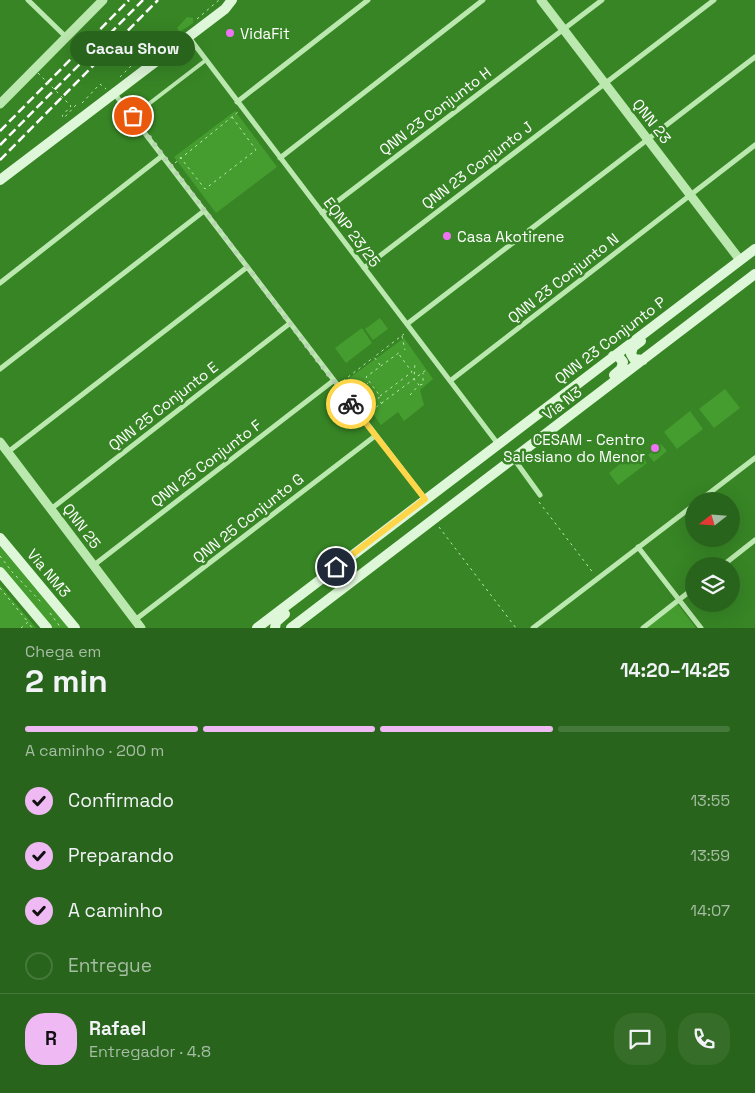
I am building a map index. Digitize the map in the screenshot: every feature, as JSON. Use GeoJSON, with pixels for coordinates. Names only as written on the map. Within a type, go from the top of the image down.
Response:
{"type":"FeatureCollection","features":[{"type":"Feature","properties":{"kind":"main road"},"geometry":{"type":"LineString","coordinates":[[0,180],[117,87],[225,9],[234,0]]}},
{"type":"Feature","properties":{"kind":"main road","name":"QNN 23 Conjunto P"},"geometry":{"type":"LineString","coordinates":[[498,444],[755,249]]}},
{"type":"Feature","properties":{"kind":"main road","name":"Via N3"},"geometry":{"type":"LineString","coordinates":[[293,628],[754,278]]}},
{"type":"Feature","properties":{"kind":"main road"},"geometry":{"type":"LineString","coordinates":[[644,360],[634,359],[631,351],[633,347],[671,318],[700,290]]}},
{"type":"Feature","properties":{"kind":"main road"},"geometry":{"type":"LineString","coordinates":[[566,419],[589,394],[622,369],[622,359],[618,356],[613,356]]}},
{"type":"Feature","properties":{"kind":"main road"},"geometry":{"type":"LineString","coordinates":[[256,628],[498,444]]}},
{"type":"Feature","properties":{"kind":"main road","name":"Via NM3"},"geometry":{"type":"LineString","coordinates":[[0,538],[75,628]]}},
{"type":"Feature","properties":{"kind":"main road"},"geometry":{"type":"LineString","coordinates":[[0,572],[46,628]]}},
{"type":"Feature","properties":{"kind":"main road"},"geometry":{"type":"LineString","coordinates":[[276,628],[277,620],[300,602],[321,578]]}},
{"type":"Feature","properties":{"kind":"street"},"geometry":{"type":"LineString","coordinates":[[28,0],[66,37]]}},
{"type":"Feature","properties":{"kind":"street"},"geometry":{"type":"LineString","coordinates":[[0,104],[102,0]]}},
{"type":"Feature","properties":{"kind":"street"},"geometry":{"type":"LineString","coordinates":[[237,102],[368,0]]}},
{"type":"Feature","properties":{"kind":"street"},"geometry":{"type":"LineString","coordinates":[[280,158],[483,0]]}},
{"type":"Feature","properties":{"kind":"street","name":"QNN 23"},"geometry":{"type":"LineString","coordinates":[[541,0],[740,260]]}},
{"type":"Feature","properties":{"kind":"street","name":"QNN 23 Conjunto H"},"geometry":{"type":"LineString","coordinates":[[322,213],[602,0]]}},
{"type":"Feature","properties":{"kind":"street","name":"QNN 23 Conjunto J"},"geometry":{"type":"LineString","coordinates":[[364,268],[714,0]]}},
{"type":"Feature","properties":{"kind":"street","name":"EQNP 23/25"},"geometry":{"type":"LineString","coordinates":[[188,36],[498,444]]}},
{"type":"Feature","properties":{"kind":"street"},"geometry":{"type":"LineString","coordinates":[[407,324],[755,57]]}},
{"type":"Feature","properties":{"kind":"street"},"geometry":{"type":"LineString","coordinates":[[117,87],[133,116],[170,167],[425,499]]}},
{"type":"Feature","properties":{"kind":"street","name":"QNN 23 Conjunto N"},"geometry":{"type":"LineString","coordinates":[[450,381],[755,145]]}},
{"type":"Feature","properties":{"kind":"street"},"geometry":{"type":"LineString","coordinates":[[0,283],[162,156]]}},
{"type":"Feature","properties":{"kind":"street"},"geometry":{"type":"LineString","coordinates":[[0,369],[204,211]]}},
{"type":"Feature","properties":{"kind":"street"},"geometry":{"type":"LineString","coordinates":[[8,452],[246,268]]}},
{"type":"Feature","properties":{"kind":"street","name":"QNN 25 Conjunto E"},"geometry":{"type":"LineString","coordinates":[[51,509],[290,324]]}},
{"type":"Feature","properties":{"kind":"street","name":"QNN 25 Conjunto F"},"geometry":{"type":"LineString","coordinates":[[94,565],[333,381]]}},
{"type":"Feature","properties":{"kind":"street","name":"QNN 25 Conjunto G"},"geometry":{"type":"LineString","coordinates":[[138,624],[375,436]]}},
{"type":"Feature","properties":{"kind":"street","name":"QNN 25"},"geometry":{"type":"LineString","coordinates":[[0,442],[138,624]]}},
{"type":"Feature","properties":{"kind":"street"},"geometry":{"type":"LineString","coordinates":[[711,492],[755,458]]}},
{"type":"Feature","properties":{"kind":"street"},"geometry":{"type":"LineString","coordinates":[[514,459],[540,495]]}},
{"type":"Feature","properties":{"kind":"street"},"geometry":{"type":"LineString","coordinates":[[533,628],[685,512]]}},
{"type":"Feature","properties":{"kind":"street"},"geometry":{"type":"LineString","coordinates":[[733,557],[755,540]]}},
{"type":"Feature","properties":{"kind":"street"},"geometry":{"type":"LineString","coordinates":[[638,547],[701,628]]}},
{"type":"Feature","properties":{"kind":"street"},"geometry":{"type":"LineString","coordinates":[[643,628],[685,596]]}},
{"type":"Feature","properties":{"kind":"lane"},"geometry":{"type":"LineString","coordinates":[[133,116],[206,60]]}},
{"type":"Feature","properties":{"kind":"path"},"geometry":{"type":"LineString","coordinates":[[82,103],[100,84],[106,89],[117,87],[132,64],[170,40]]}},
{"type":"Feature","properties":{"kind":"path"},"geometry":{"type":"LineString","coordinates":[[38,73],[71,106],[62,116],[64,118],[76,105]]}},
{"type":"Feature","properties":{"kind":"path"},"geometry":{"type":"LineString","coordinates":[[170,167],[180,157],[243,109]]}},
{"type":"Feature","properties":{"kind":"path"},"geometry":{"type":"LineString","coordinates":[[180,157],[205,189],[256,150],[232,117]]}},
{"type":"Feature","properties":{"kind":"path"},"geometry":{"type":"LineString","coordinates":[[342,381],[404,334]]}},
{"type":"Feature","properties":{"kind":"path"},"geometry":{"type":"LineString","coordinates":[[402,336],[405,350]]}},
{"type":"Feature","properties":{"kind":"path"},"geometry":{"type":"LineString","coordinates":[[380,396],[412,372],[399,353],[366,377],[380,396],[378,399],[382,404]]}},
{"type":"Feature","properties":{"kind":"path"},"geometry":{"type":"LineString","coordinates":[[374,357],[381,366]]}},
{"type":"Feature","properties":{"kind":"path"},"geometry":{"type":"LineString","coordinates":[[415,362],[414,379],[419,384]]}},
{"type":"Feature","properties":{"kind":"path"},"geometry":{"type":"LineString","coordinates":[[371,411],[426,370]]}},
{"type":"Feature","properties":{"kind":"path"},"geometry":{"type":"LineString","coordinates":[[410,396],[419,384],[423,384],[423,372]]}},
{"type":"Feature","properties":{"kind":"path"},"geometry":{"type":"LineString","coordinates":[[357,392],[369,382]]}},
{"type":"Feature","properties":{"kind":"path"},"geometry":{"type":"LineString","coordinates":[[540,495],[536,498],[597,579]]}},
{"type":"Feature","properties":{"kind":"path"},"geometry":{"type":"LineString","coordinates":[[434,520],[516,628]]}},
{"type":"Feature","properties":{"kind":"path"},"geometry":{"type":"LineString","coordinates":[[0,556],[14,575],[46,607]]}},
{"type":"Feature","properties":{"kind":"path"},"geometry":{"type":"LineString","coordinates":[[0,588],[32,628]]}},
{"type":"Feature","properties":{"kind":"path"},"geometry":{"type":"LineString","coordinates":[[49,612],[61,628]]}},
{"type":"Feature","properties":{"kind":"path"},"geometry":{"type":"LineString","coordinates":[[23,627],[28,622]]}},
{"type":"Feature","properties":{"kind":"green space"},"geometry":{"type":"Polygon","coordinates":[[[187,17],[193,18],[193,23],[180,32],[177,28],[187,17]]]}},
{"type":"Feature","properties":{"kind":"green space"},"geometry":{"type":"Polygon","coordinates":[[[235,111],[277,167],[216,213],[174,157],[235,111]]]}},
{"type":"Feature","properties":{"kind":"green space"},"geometry":{"type":"Polygon","coordinates":[[[380,318],[388,329],[373,340],[365,329],[380,318]]]}},
{"type":"Feature","properties":{"kind":"green space"},"geometry":{"type":"Polygon","coordinates":[[[362,328],[372,343],[346,363],[335,348],[362,328]]]}},
{"type":"Feature","properties":{"kind":"green space"},"geometry":{"type":"Polygon","coordinates":[[[404,338],[433,379],[420,390],[424,405],[404,421],[398,412],[381,425],[348,379],[404,338]]]}},
{"type":"Feature","properties":{"kind":"green space"},"geometry":{"type":"Polygon","coordinates":[[[725,389],[740,408],[714,428],[699,409],[725,389]]]}},
{"type":"Feature","properties":{"kind":"green space"},"geometry":{"type":"Polygon","coordinates":[[[690,411],[703,429],[677,449],[664,432],[690,411]]]}},
{"type":"Feature","properties":{"kind":"green space"},"geometry":{"type":"Polygon","coordinates":[[[661,444],[667,451],[654,462],[648,455],[661,444]]]}},
{"type":"Feature","properties":{"kind":"green space"},"geometry":{"type":"Polygon","coordinates":[[[637,450],[647,463],[618,485],[609,473],[637,450]]]}},
{"type":"Feature","properties":{"kind":"green space"},"geometry":{"type":"Polygon","coordinates":[[[0,544],[69,628],[51,628],[0,567],[0,544]]]}},
{"type":"Feature","properties":{"kind":"green space"},"geometry":{"type":"Polygon","coordinates":[[[0,585],[36,628],[0,628],[0,585]]]}},
{"type":"Feature","properties":{"kind":"green space"},"geometry":{"type":"Polygon","coordinates":[[[677,603],[696,628],[644,628],[677,603]]]}},
{"type":"Feature","properties":{"kind":"railway"},"geometry":{"type":"LineString","coordinates":[[0,131],[129,0]]}},
{"type":"Feature","properties":{"kind":"railway"},"geometry":{"type":"LineString","coordinates":[[0,145],[143,0]]}},
{"type":"Feature","properties":{"kind":"railway"},"geometry":{"type":"LineString","coordinates":[[0,160],[158,0]]}},
{"type":"Feature","properties":{"kind":"way so far"},"geometry":{"type":"LineString","coordinates":[[133,116],[246,268],[351,404]]}},
{"type":"Feature","properties":{"kind":"place","name":"VidaFit"},"geometry":{"type":"Point","coordinates":[230,33]}},
{"type":"Feature","properties":{"kind":"place","name":"Cacau Show"},"geometry":{"type":"Point","coordinates":[133,116]}},
{"type":"Feature","properties":{"kind":"place","name":"Casa Akotirene"},"geometry":{"type":"Point","coordinates":[447,236]}},
{"type":"Feature","properties":{"kind":"place","name":"CESAM - Centro Salesiano do Menor"},"geometry":{"type":"Point","coordinates":[655,448]}},
{"type":"Feature","properties":{"kind":"route"},"geometry":{"type":"LineString","coordinates":[[336,567],[425,499],[351,404]]}}]}
